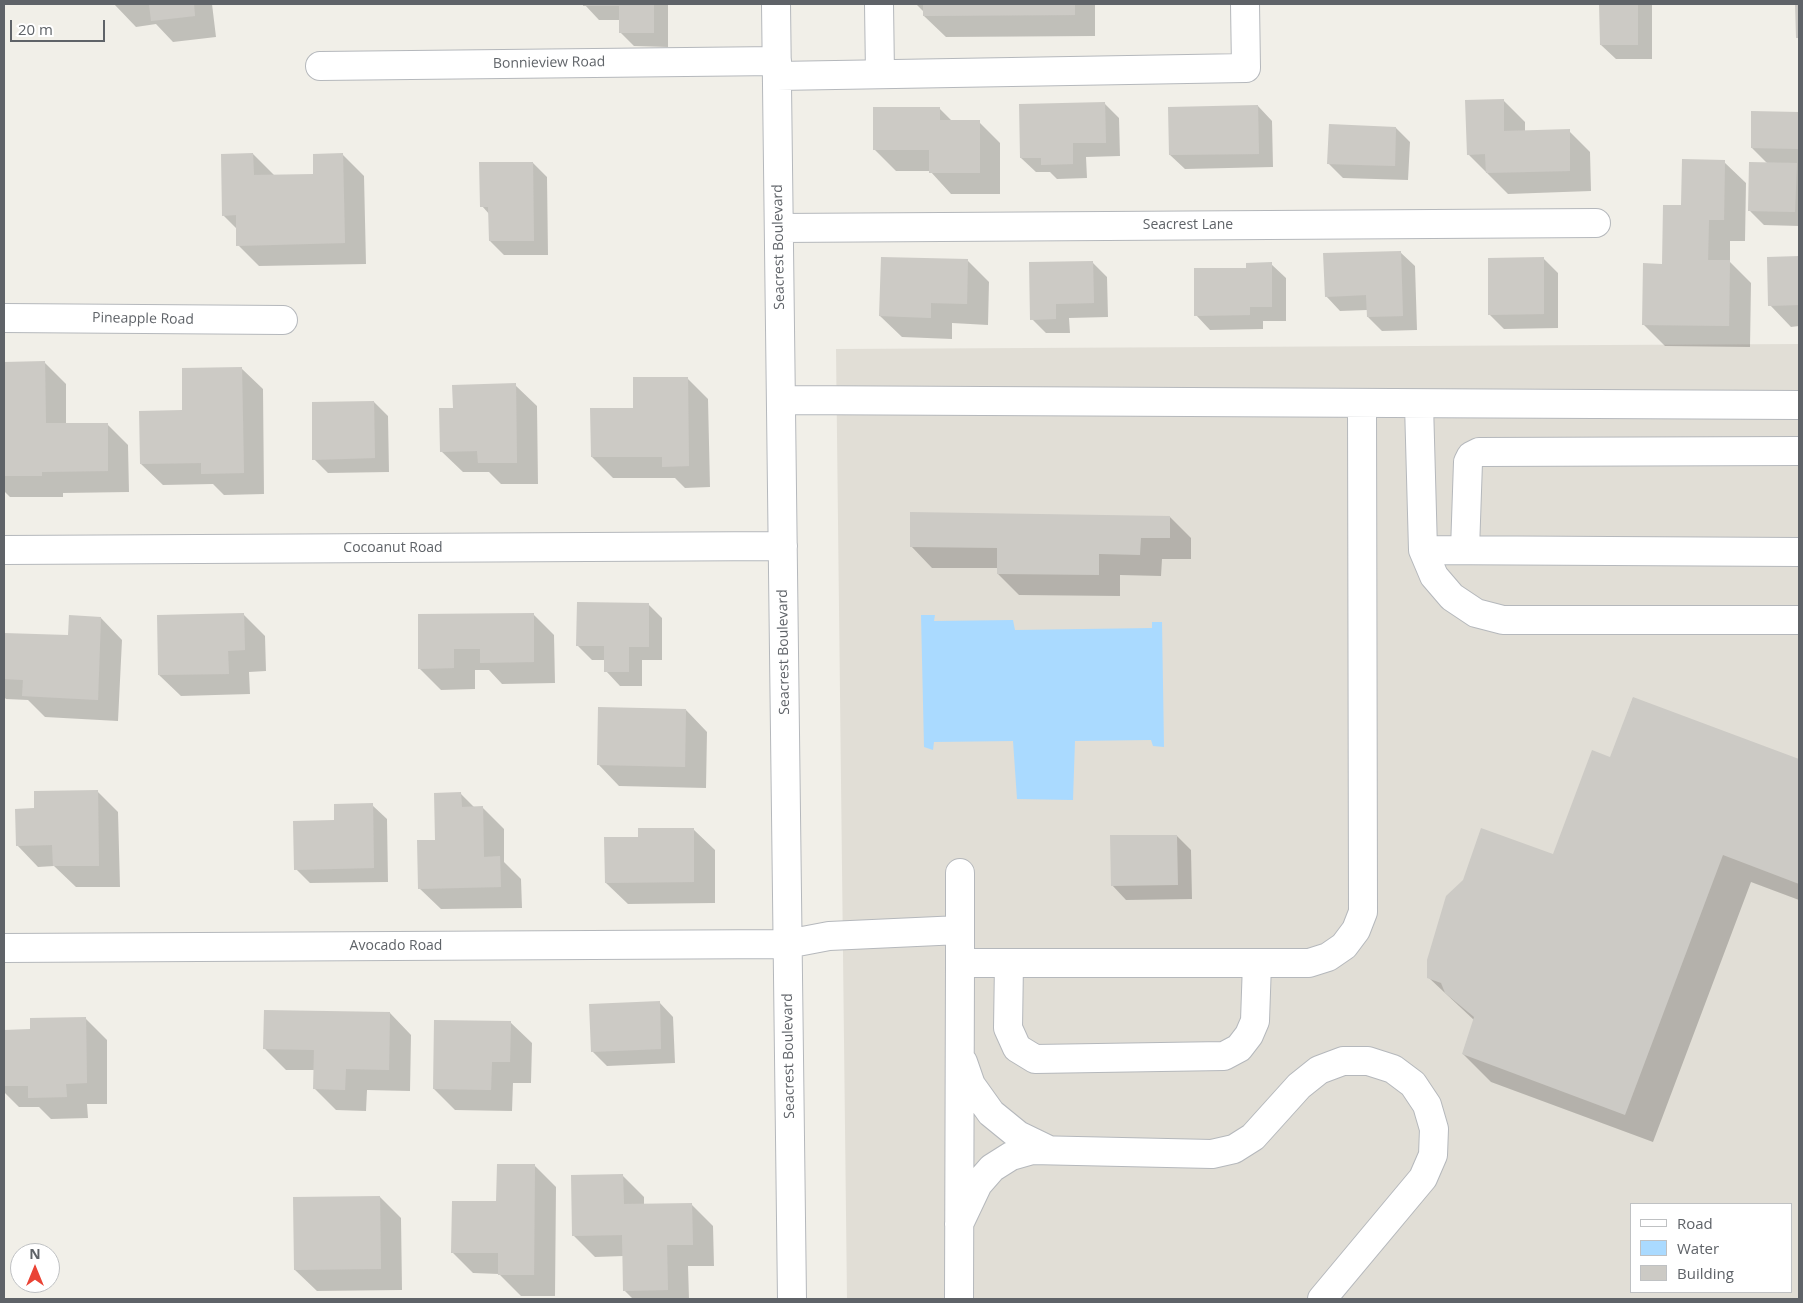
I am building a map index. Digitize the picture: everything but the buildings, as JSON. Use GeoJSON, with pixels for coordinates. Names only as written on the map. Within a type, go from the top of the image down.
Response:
{"type":"FeatureCollection","features":[{"type":"Feature","properties":{"kind":"street","name":"Seacrest Boulevard"},"geometry":{"type":"LineString","coordinates":[[776,4],[792,1299]]}},
{"type":"Feature","properties":{"kind":"street"},"geometry":{"type":"LineString","coordinates":[[879,4],[880,74]]}},
{"type":"Feature","properties":{"kind":"street","name":"Bonnieview Road"},"geometry":{"type":"LineString","coordinates":[[320,66],[777,69],[880,74],[1246,68],[1245,4]]}},
{"type":"Feature","properties":{"kind":"street","name":"Seacrest Lane"},"geometry":{"type":"LineString","coordinates":[[779,228],[1596,223]]}},
{"type":"Feature","properties":{"kind":"street","name":"Pineapple Road"},"geometry":{"type":"LineString","coordinates":[[4,318],[283,320]]}},
{"type":"Feature","properties":{"kind":"street"},"geometry":{"type":"LineString","coordinates":[[781,400],[1799,405]]}},
{"type":"Feature","properties":{"kind":"street"},"geometry":{"type":"LineString","coordinates":[[960,963],[1310,962],[1328,957],[1344,946],[1356,930],[1363,912],[1362,403]]}},
{"type":"Feature","properties":{"kind":"street"},"geometry":{"type":"LineString","coordinates":[[1419,404],[1423,550],[1434,576],[1452,597],[1476,613],[1503,620],[1799,620]]}},
{"type":"Feature","properties":{"kind":"street"},"geometry":{"type":"LineString","coordinates":[[1465,550],[1468,462],[1471,456],[1479,452],[1799,451]]}},
{"type":"Feature","properties":{"kind":"street","name":"Cocoanut Road"},"geometry":{"type":"LineString","coordinates":[[4,550],[783,546]]}},
{"type":"Feature","properties":{"kind":"street"},"geometry":{"type":"LineString","coordinates":[[1423,550],[1799,552]]}},
{"type":"Feature","properties":{"kind":"street"},"geometry":{"type":"LineString","coordinates":[[959,1299],[960,873]]}},
{"type":"Feature","properties":{"kind":"street","name":"Avocado Road"},"geometry":{"type":"LineString","coordinates":[[4,948],[787,944],[829,936],[960,930]]}},
{"type":"Feature","properties":{"kind":"street"},"geometry":{"type":"LineString","coordinates":[[1009,963],[1008,1028],[1017,1048],[1035,1059],[1224,1056],[1239,1048],[1249,1036],[1255,1021],[1257,963]]}},
{"type":"Feature","properties":{"kind":"street"},"geometry":{"type":"LineString","coordinates":[[960,1051],[971,1085],[991,1113],[1018,1135],[1049,1150]]}},
{"type":"Feature","properties":{"kind":"street"},"geometry":{"type":"LineString","coordinates":[[959,1224],[978,1184],[992,1168],[1011,1156],[1032,1150],[1212,1154],[1234,1148],[1253,1137],[1299,1086],[1319,1070],[1343,1061],[1368,1061],[1393,1069],[1413,1084],[1427,1105],[1434,1130],[1433,1155],[1423,1178],[1322,1299]]}},
{"type":"Feature","properties":{"kind":"shaded area"},"geometry":{"type":"Polygon","coordinates":[[[1799,344],[1799,1299],[847,1299],[836,349],[1799,344]]]}},
{"type":"Feature","properties":{"kind":"water"},"geometry":{"type":"Polygon","coordinates":[[[921,615],[935,615],[934,621],[1013,620],[1015,630],[1152,628],[1152,622],[1162,622],[1164,747],[1153,746],[1151,740],[1075,741],[1073,800],[1017,799],[1013,741],[934,742],[933,750],[924,747],[921,615]]]}}]}
